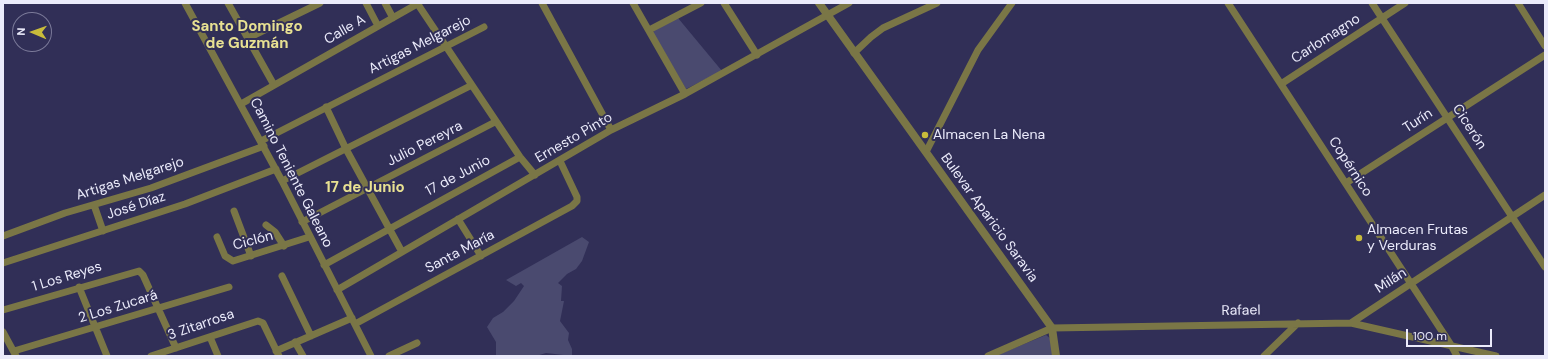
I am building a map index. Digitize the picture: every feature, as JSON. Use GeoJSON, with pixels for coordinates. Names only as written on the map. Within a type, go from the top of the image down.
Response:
{"type":"FeatureCollection","features":[{"type":"Feature","properties":{"kind":"street","name":"Camino Teniente Galeano"},"geometry":{"type":"LineString","coordinates":[[185,3],[276,169],[309,237],[371,356]]}},
{"type":"Feature","properties":{"kind":"street"},"geometry":{"type":"LineString","coordinates":[[228,3],[274,85]]}},
{"type":"Feature","properties":{"kind":"street"},"geometry":{"type":"LineString","coordinates":[[248,38],[320,3]]}},
{"type":"Feature","properties":{"kind":"street"},"geometry":{"type":"LineString","coordinates":[[366,3],[378,26]]}},
{"type":"Feature","properties":{"kind":"street"},"geometry":{"type":"LineString","coordinates":[[385,3],[393,18]]}},
{"type":"Feature","properties":{"kind":"street","name":"Calle A"},"geometry":{"type":"LineString","coordinates":[[241,104],[418,3]]}},
{"type":"Feature","properties":{"kind":"street"},"geometry":{"type":"LineString","coordinates":[[418,3],[520,158],[535,175]]}},
{"type":"Feature","properties":{"kind":"street"},"geometry":{"type":"LineString","coordinates":[[542,3],[611,130]]}},
{"type":"Feature","properties":{"kind":"street"},"geometry":{"type":"LineString","coordinates":[[633,3],[685,94]]}},
{"type":"Feature","properties":{"kind":"street"},"geometry":{"type":"LineString","coordinates":[[648,30],[701,3]]}},
{"type":"Feature","properties":{"kind":"street"},"geometry":{"type":"LineString","coordinates":[[724,3],[757,55]]}},
{"type":"Feature","properties":{"kind":"street","name":"Bulevar Aparicio Saravia"},"geometry":{"type":"LineString","coordinates":[[819,3],[1052,328],[1056,356]]}},
{"type":"Feature","properties":{"kind":"street","name":"Ernesto Pinto"},"geometry":{"type":"LineString","coordinates":[[337,290],[611,130],[685,94],[849,3]]}},
{"type":"Feature","properties":{"kind":"street"},"geometry":{"type":"LineString","coordinates":[[854,53],[871,36],[883,28],[937,3]]}},
{"type":"Feature","properties":{"kind":"street"},"geometry":{"type":"LineString","coordinates":[[926,152],[978,50],[1012,3]]}},
{"type":"Feature","properties":{"kind":"street","name":"Copérnico"},"geometry":{"type":"LineString","coordinates":[[1228,3],[1452,345],[1457,356]]}},
{"type":"Feature","properties":{"kind":"street","name":"Cicerón"},"geometry":{"type":"LineString","coordinates":[[1372,3],[1545,266]]}},
{"type":"Feature","properties":{"kind":"street","name":"Carlomagno"},"geometry":{"type":"LineString","coordinates":[[1281,84],[1405,3]]}},
{"type":"Feature","properties":{"kind":"street"},"geometry":{"type":"LineString","coordinates":[[1518,3],[1545,46]]}},
{"type":"Feature","properties":{"kind":"street","name":"Artigas Melgarejo"},"geometry":{"type":"LineString","coordinates":[[3,236],[94,205],[151,188],[262,144],[326,107],[484,27]]}},
{"type":"Feature","properties":{"kind":"street","name":"Turín"},"geometry":{"type":"LineString","coordinates":[[1346,183],[1545,55]]}},
{"type":"Feature","properties":{"kind":"street"},"geometry":{"type":"LineString","coordinates":[[282,181],[472,85]]}},
{"type":"Feature","properties":{"kind":"street"},"geometry":{"type":"LineString","coordinates":[[326,107],[346,149],[402,252]]}},
{"type":"Feature","properties":{"kind":"street","name":"Julio Pereyra"},"geometry":{"type":"LineString","coordinates":[[302,222],[496,122]]}},
{"type":"Feature","properties":{"kind":"street","name":"17 de Junio"},"geometry":{"type":"LineString","coordinates":[[324,265],[389,228],[520,158]]}},
{"type":"Feature","properties":{"kind":"street","name":"Santa María"},"geometry":{"type":"LineString","coordinates":[[278,353],[295,342],[353,321],[481,256],[572,206],[577,201],[576,194],[560,161]]}},
{"type":"Feature","properties":{"kind":"street","name":"José Díaz"},"geometry":{"type":"LineString","coordinates":[[3,264],[185,204],[276,169]]}},
{"type":"Feature","properties":{"kind":"street","name":"Milán"},"geometry":{"type":"LineString","coordinates":[[1351,322],[1545,195]]}},
{"type":"Feature","properties":{"kind":"street"},"geometry":{"type":"LineString","coordinates":[[94,205],[103,231]]}},
{"type":"Feature","properties":{"kind":"street"},"geometry":{"type":"LineString","coordinates":[[234,211],[251,256]]}},
{"type":"Feature","properties":{"kind":"street"},"geometry":{"type":"LineString","coordinates":[[458,219],[481,256]]}},
{"type":"Feature","properties":{"kind":"street"},"geometry":{"type":"LineString","coordinates":[[266,225],[275,232],[284,246]]}},
{"type":"Feature","properties":{"kind":"street","name":"Ciclón"},"geometry":{"type":"LineString","coordinates":[[217,237],[227,259],[233,261],[309,237]]}},
{"type":"Feature","properties":{"kind":"street","name":"1 Los Reyes"},"geometry":{"type":"LineString","coordinates":[[3,310],[139,271],[158,308]]}},
{"type":"Feature","properties":{"kind":"street"},"geometry":{"type":"LineString","coordinates":[[282,276],[311,336]]}},
{"type":"Feature","properties":{"kind":"street"},"geometry":{"type":"LineString","coordinates":[[79,287],[107,356]]}},
{"type":"Feature","properties":{"kind":"street","name":"2 Los Zucará"},"geometry":{"type":"LineString","coordinates":[[15,354],[96,327],[229,287]]}},
{"type":"Feature","properties":{"kind":"street"},"geometry":{"type":"LineString","coordinates":[[158,308],[176,348]]}},
{"type":"Feature","properties":{"kind":"street","name":"3 Zitarrosa"},"geometry":{"type":"LineString","coordinates":[[151,356],[254,321],[261,322],[278,353]]}},
{"type":"Feature","properties":{"kind":"street","name":"Rafael"},"geometry":{"type":"LineString","coordinates":[[988,356],[1052,328],[1351,322],[1496,356]]}},
{"type":"Feature","properties":{"kind":"street"},"geometry":{"type":"LineString","coordinates":[[1264,356],[1298,323]]}},
{"type":"Feature","properties":{"kind":"street"},"geometry":{"type":"LineString","coordinates":[[3,332],[15,354]]}},
{"type":"Feature","properties":{"kind":"street"},"geometry":{"type":"LineString","coordinates":[[210,337],[218,356]]}},
{"type":"Feature","properties":{"kind":"street"},"geometry":{"type":"LineString","coordinates":[[295,342],[303,356]]}},
{"type":"Feature","properties":{"kind":"street"},"geometry":{"type":"LineString","coordinates":[[389,356],[417,343]]}},
{"type":"Feature","properties":{"kind":"shaded area"},"geometry":{"type":"Polygon","coordinates":[[[678,18],[722,71],[686,89],[653,33],[654,30],[678,18]]]}},
{"type":"Feature","properties":{"kind":"shaded area"},"geometry":{"type":"Polygon","coordinates":[[[582,237],[589,242],[582,261],[576,269],[567,274],[558,283],[562,286],[561,301],[564,301],[560,321],[569,333],[568,340],[572,349],[572,356],[546,353],[536,356],[496,356],[496,342],[487,327],[493,318],[503,312],[514,301],[524,286],[521,283],[516,286],[506,280],[582,237]]]}},
{"type":"Feature","properties":{"kind":"shaded area"},"geometry":{"type":"Polygon","coordinates":[[[1046,335],[1051,339],[1054,356],[995,356],[1046,335]]]}},
{"type":"Feature","properties":{"kind":"place","name":"Almacen La Nena"},"geometry":{"type":"Point","coordinates":[925,135]}},
{"type":"Feature","properties":{"kind":"place","name":"Almacen Frutas y Verduras"},"geometry":{"type":"Point","coordinates":[1359,238]}},
{"type":"Feature","properties":{"kind":"district","name":"Santo Domingo de Guzmán"},"geometry":{"type":"Point","coordinates":[247,36]}},
{"type":"Feature","properties":{"kind":"district","name":"17 de Junio"},"geometry":{"type":"Point","coordinates":[365,188]}}]}
